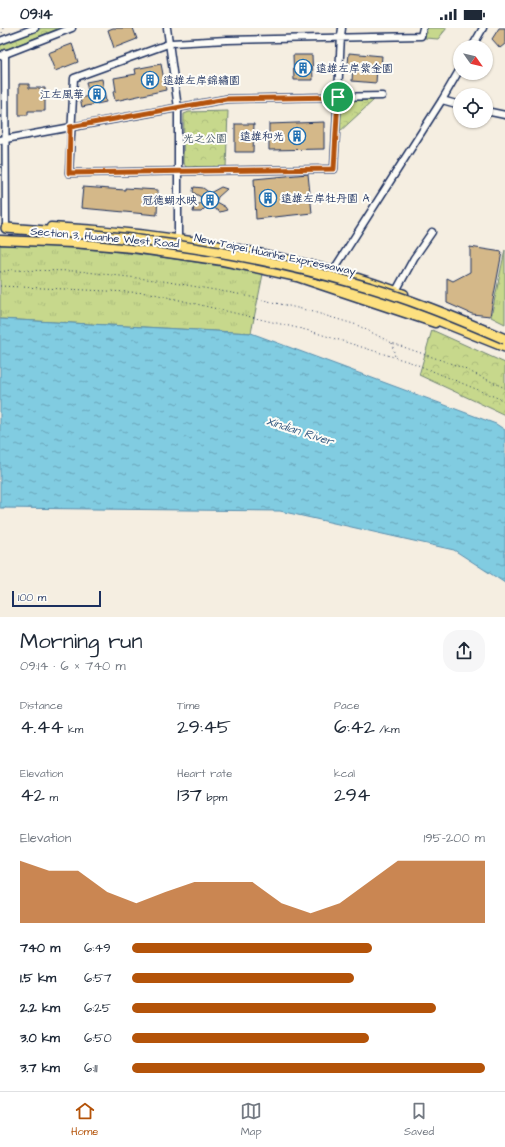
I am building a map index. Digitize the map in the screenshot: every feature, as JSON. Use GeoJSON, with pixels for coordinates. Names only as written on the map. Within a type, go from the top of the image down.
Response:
{"type":"FeatureCollection","features":[{"type":"Feature","properties":{"kind":"highway","name":"New Taipei Huanhe Expressaway"},"geometry":{"type":"LineString","coordinates":[[3,228],[86,234],[223,252],[354,283],[408,300],[505,339]]}},
{"type":"Feature","properties":{"kind":"highway","name":"New Taipei Huanhe Expressaway"},"geometry":{"type":"LineString","coordinates":[[325,285],[356,291],[431,316],[505,347]]}},
{"type":"Feature","properties":{"kind":"main road","name":"Section 3, Huanhe West Road"},"geometry":{"type":"LineString","coordinates":[[3,228],[107,229],[178,238],[291,259],[367,280],[505,334]]}},
{"type":"Feature","properties":{"kind":"main road","name":"Section 3, Huanhe West Road"},"geometry":{"type":"LineString","coordinates":[[0,240],[110,246],[216,260],[297,277],[325,285],[505,347]]}},
{"type":"Feature","properties":{"kind":"street"},"geometry":{"type":"LineString","coordinates":[[0,41],[35,28]]}},
{"type":"Feature","properties":{"kind":"street"},"geometry":{"type":"LineString","coordinates":[[3,228],[3,54],[72,28]]}},
{"type":"Feature","properties":{"kind":"street"},"geometry":{"type":"LineString","coordinates":[[167,28],[171,43],[178,108],[178,238]]}},
{"type":"Feature","properties":{"kind":"street"},"geometry":{"type":"LineString","coordinates":[[342,28],[341,36],[334,169],[69,173],[70,127],[74,78],[171,43],[341,36],[421,36],[423,28]]}},
{"type":"Feature","properties":{"kind":"street"},"geometry":{"type":"LineString","coordinates":[[476,40],[483,28]]}},
{"type":"Feature","properties":{"kind":"street"},"geometry":{"type":"LineString","coordinates":[[325,285],[454,80]]}},
{"type":"Feature","properties":{"kind":"street"},"geometry":{"type":"LineString","coordinates":[[3,140],[226,99],[382,96]]}},
{"type":"Feature","properties":{"kind":"street"},"geometry":{"type":"LineString","coordinates":[[442,100],[453,102]]}},
{"type":"Feature","properties":{"kind":"street"},"geometry":{"type":"LineString","coordinates":[[493,112],[505,115]]}},
{"type":"Feature","properties":{"kind":"street"},"geometry":{"type":"LineString","coordinates":[[396,291],[414,258],[432,232]]}},
{"type":"Feature","properties":{"kind":"path"},"geometry":{"type":"LineString","coordinates":[[0,272],[10,270],[78,271],[163,281],[238,294],[310,310],[356,325],[392,342],[458,366],[505,388]]}},
{"type":"Feature","properties":{"kind":"path"},"geometry":{"type":"LineString","coordinates":[[0,286],[150,294],[310,330],[395,357],[505,400]]}},
{"type":"Feature","properties":{"kind":"path"},"geometry":{"type":"LineString","coordinates":[[392,342],[395,357]]}},
{"type":"Feature","properties":{"kind":"green space"},"geometry":{"type":"Polygon","coordinates":[[[42,28],[60,28],[0,52],[0,44],[42,28]]]}},
{"type":"Feature","properties":{"kind":"green space"},"geometry":{"type":"Polygon","coordinates":[[[427,28],[447,28],[438,39],[425,38],[427,28]]]}},
{"type":"Feature","properties":{"kind":"green space"},"geometry":{"type":"Polygon","coordinates":[[[374,100],[337,134],[342,101],[374,100]]]}},
{"type":"Feature","properties":{"kind":"green space","name":"光之公園"},"geometry":{"type":"Polygon","coordinates":[[[228,111],[226,168],[187,168],[183,163],[184,114],[189,112],[228,111]]]}},
{"type":"Feature","properties":{"kind":"green space"},"geometry":{"type":"Polygon","coordinates":[[[0,245],[99,250],[198,262],[263,274],[251,333],[0,319],[0,245]]]}},
{"type":"Feature","properties":{"kind":"green space"},"geometry":{"type":"Polygon","coordinates":[[[505,250],[505,324],[491,317],[505,250]]]}},
{"type":"Feature","properties":{"kind":"green space"},"geometry":{"type":"Polygon","coordinates":[[[432,330],[505,363],[505,415],[419,375],[432,330]]]}},
{"type":"Feature","properties":{"kind":"water","name":"Xindian River"},"geometry":{"type":"Polygon","coordinates":[[[0,319],[251,333],[496,424],[505,430],[505,583],[454,550],[280,511],[0,508],[0,319]]]}},
{"type":"Feature","properties":{"kind":"building"},"geometry":{"type":"Polygon","coordinates":[[[113,28],[133,28],[137,39],[114,48],[108,30],[113,28]]]}},
{"type":"Feature","properties":{"kind":"building"},"geometry":{"type":"Polygon","coordinates":[[[499,28],[505,28],[505,44],[500,48],[492,39],[499,28]]]}},
{"type":"Feature","properties":{"kind":"building"},"geometry":{"type":"Polygon","coordinates":[[[72,44],[78,62],[55,71],[48,53],[72,44]]]}},
{"type":"Feature","properties":{"kind":"building"},"geometry":{"type":"Polygon","coordinates":[[[349,53],[382,56],[381,67],[377,67],[376,83],[352,81],[353,65],[348,64],[349,53]]]}},
{"type":"Feature","properties":{"kind":"building","name":"遠雄左岸紫金園"},"geometry":{"type":"Polygon","coordinates":[[[293,55],[312,55],[313,80],[294,80],[293,55]]]}},
{"type":"Feature","properties":{"kind":"building"},"geometry":{"type":"Polygon","coordinates":[[[161,64],[166,90],[115,101],[113,92],[116,91],[114,78],[136,74],[135,69],[161,64]]]}},
{"type":"Feature","properties":{"kind":"building","name":"江左風華"},"geometry":{"type":"Polygon","coordinates":[[[102,79],[106,102],[82,107],[80,98],[89,96],[86,82],[102,79]]]}},
{"type":"Feature","properties":{"kind":"building"},"geometry":{"type":"Polygon","coordinates":[[[19,84],[29,84],[29,88],[45,88],[45,111],[28,111],[28,115],[19,115],[19,84]]]}},
{"type":"Feature","properties":{"kind":"building","name":"遠雄和光"},"geometry":{"type":"Polygon","coordinates":[[[324,122],[324,149],[269,150],[269,124],[324,122]]]}},
{"type":"Feature","properties":{"kind":"building"},"geometry":{"type":"Polygon","coordinates":[[[235,124],[254,124],[253,152],[235,152],[235,124]]]}},
{"type":"Feature","properties":{"kind":"building"},"geometry":{"type":"Polygon","coordinates":[[[308,174],[312,213],[256,219],[254,179],[308,174]]]}},
{"type":"Feature","properties":{"kind":"building"},"geometry":{"type":"Polygon","coordinates":[[[83,187],[125,190],[125,188],[158,190],[157,215],[81,208],[83,187]]]}},
{"type":"Feature","properties":{"kind":"building","name":"冠德蝴水映"},"geometry":{"type":"Polygon","coordinates":[[[194,187],[203,188],[210,193],[221,187],[227,189],[218,197],[216,202],[225,207],[227,210],[220,212],[208,205],[201,212],[193,212],[194,207],[206,200],[194,193],[194,187]]]}},
{"type":"Feature","properties":{"kind":"building"},"geometry":{"type":"Polygon","coordinates":[[[470,247],[502,252],[490,316],[472,314],[447,303],[447,278],[453,281],[470,272],[470,247]]]}},
{"type":"Feature","properties":{"kind":"place","name":"遠雄左岸紫金園"},"geometry":{"type":"Point","coordinates":[303,68]}},
{"type":"Feature","properties":{"kind":"place","name":"遠雄左岸錦繡園"},"geometry":{"type":"Point","coordinates":[150,80]}},
{"type":"Feature","properties":{"kind":"place","name":"江左風華"},"geometry":{"type":"Point","coordinates":[97,94]}},
{"type":"Feature","properties":{"kind":"place","name":"遠雄和光"},"geometry":{"type":"Point","coordinates":[297,136]}},
{"type":"Feature","properties":{"kind":"place","name":"遠雄左岸牡丹園 A"},"geometry":{"type":"Point","coordinates":[268,198]}},
{"type":"Feature","properties":{"kind":"place","name":"冠德蝴水映"},"geometry":{"type":"Point","coordinates":[210,200]}},
{"type":"Feature","properties":{"kind":"route"},"geometry":{"type":"LineString","coordinates":[[338,97],[334,169],[69,173],[70,127],[226,99],[338,97]]}}]}
